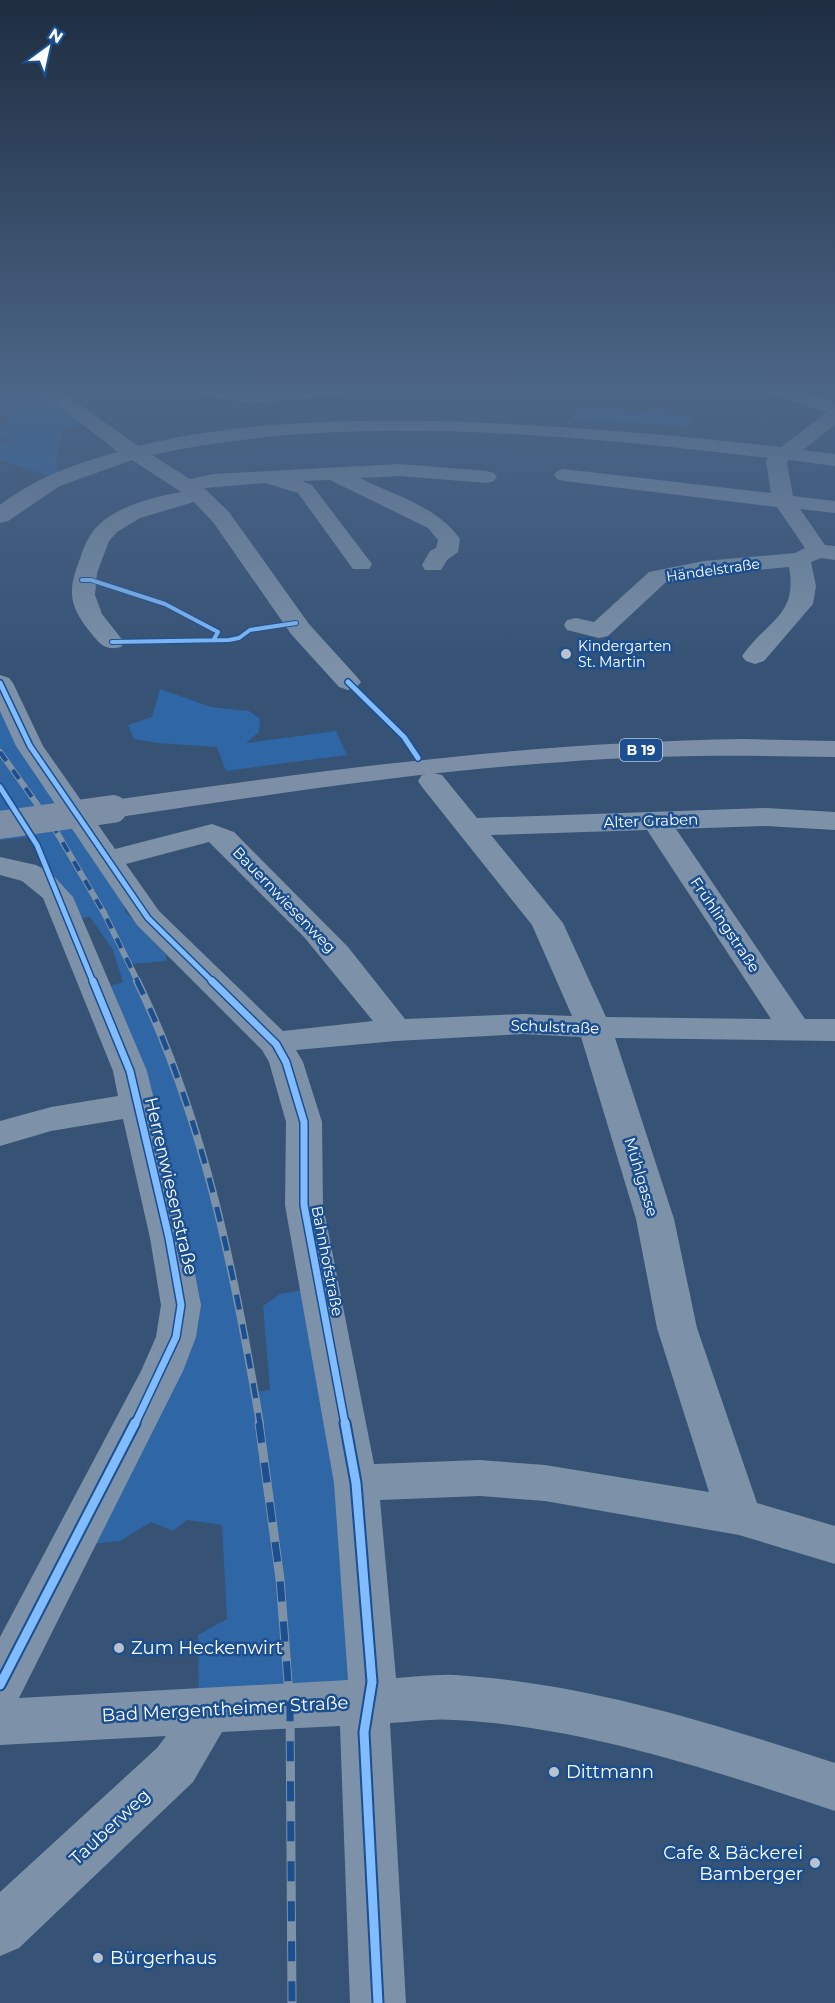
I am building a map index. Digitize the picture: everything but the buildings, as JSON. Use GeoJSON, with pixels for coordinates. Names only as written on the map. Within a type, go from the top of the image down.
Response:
{"type":"FeatureCollection","features":[{"type":"Feature","properties":{"kind":"main road","name":"B 19"},"geometry":{"type":"LineString","coordinates":[[0,825],[408,767],[440,772],[668,748],[835,749]]}},
{"type":"Feature","properties":{"kind":"street"},"geometry":{"type":"LineString","coordinates":[[0,516],[30,495],[56,482]]}},
{"type":"Feature","properties":{"kind":"street"},"geometry":{"type":"LineString","coordinates":[[179,482],[192,491],[221,517],[300,629],[348,682]]}},
{"type":"Feature","properties":{"kind":"street"},"geometry":{"type":"LineString","coordinates":[[112,642],[89,611],[80,587],[100,536],[117,522],[208,482]]}},
{"type":"Feature","properties":{"kind":"street"},"geometry":{"type":"LineString","coordinates":[[280,482],[305,489],[362,564]]}},
{"type":"Feature","properties":{"kind":"street"},"geometry":{"type":"LineString","coordinates":[[352,482],[436,523],[449,539],[450,545],[447,552],[438,556],[433,565]]}},
{"type":"Feature","properties":{"kind":"street"},"geometry":{"type":"LineString","coordinates":[[629,482],[835,507]]}},
{"type":"Feature","properties":{"kind":"street"},"geometry":{"type":"LineString","coordinates":[[754,656],[801,604],[804,586],[817,554],[783,500],[780,482]]}},
{"type":"Feature","properties":{"kind":"street","name":"Händelstraße"},"geometry":{"type":"LineString","coordinates":[[576,625],[599,631],[657,577],[704,568],[817,554]]}},
{"type":"Feature","properties":{"kind":"street","name":"Bahnhofstraße"},"geometry":{"type":"LineString","coordinates":[[0,683],[30,746],[148,918],[276,1044],[286,1062],[304,1122],[304,1205],[356,1483],[372,1682],[364,1732],[378,2003]]}},
{"type":"Feature","properties":{"kind":"street","name":"Mühlgasse"},"geometry":{"type":"LineString","coordinates":[[440,772],[467,827],[547,923],[595,1029],[655,1220],[677,1328],[739,1516]]}},
{"type":"Feature","properties":{"kind":"street","name":"Alter Graben"},"geometry":{"type":"LineString","coordinates":[[467,827],[766,817],[835,821]]}},
{"type":"Feature","properties":{"kind":"street","name":"Frühlingstraße"},"geometry":{"type":"LineString","coordinates":[[656,821],[795,1030]]}},
{"type":"Feature","properties":{"kind":"street","name":"Bauernwiesenweg"},"geometry":{"type":"LineString","coordinates":[[107,860],[212,833],[224,838],[329,945],[376,1000],[396,1030]]}},
{"type":"Feature","properties":{"kind":"street","name":"Herrenwiesenstraße"},"geometry":{"type":"LineString","coordinates":[[0,866],[25,870],[50,884],[58,897],[130,1071],[177,1273],[181,1305],[176,1337],[162,1371],[74,1546],[0,1685]]}},
{"type":"Feature","properties":{"kind":"street","name":"Schulstraße"},"geometry":{"type":"LineString","coordinates":[[276,1044],[294,1039],[396,1030],[524,1024],[595,1029],[834,1032]]}},
{"type":"Feature","properties":{"kind":"street","name":"Herrenwiesenstraße"},"geometry":{"type":"LineString","coordinates":[[0,1134],[21,1125],[95,1109],[138,1106]]}},
{"type":"Feature","properties":{"kind":"street"},"geometry":{"type":"LineString","coordinates":[[356,1483],[480,1478],[545,1483],[739,1516],[835,1545]]}},
{"type":"Feature","properties":{"kind":"street","name":"Bad Mergentheimer Straße"},"geometry":{"type":"LineString","coordinates":[[0,1722],[453,1697],[542,1707],[705,1744],[835,1787]]}},
{"type":"Feature","properties":{"kind":"street","name":"Tauberweg"},"geometry":{"type":"LineString","coordinates":[[0,1929],[176,1765],[197,1732],[199,1712]]}},
{"type":"Feature","properties":{"kind":"shaded area"},"geometry":{"type":"Polygon","coordinates":[[[0,683],[126,888],[125,911],[166,955],[166,961],[131,964],[184,1094],[208,1169],[237,1296],[255,1392],[270,1390],[263,1306],[280,1294],[319,1287],[372,1682],[199,1712],[198,1635],[227,1619],[222,1525],[187,1520],[173,1531],[151,1522],[120,1541],[74,1546],[176,1337],[98,990],[123,982],[113,950],[90,917],[68,919],[32,837],[0,840],[0,683]]]}},
{"type":"Feature","properties":{"kind":"shaded area"},"geometry":{"type":"Polygon","coordinates":[[[160,689],[211,707],[249,711],[260,719],[259,732],[246,743],[336,731],[347,755],[226,771],[217,747],[134,739],[128,725],[152,717],[160,689]]]}},
{"type":"Feature","properties":{"kind":"railway"},"geometry":{"type":"LineString","coordinates":[[0,752],[56,831],[104,913],[138,982]]}},
{"type":"Feature","properties":{"kind":"railway"},"geometry":{"type":"LineString","coordinates":[[137,981],[181,1087],[199,1142],[228,1254],[260,1424]]}},
{"type":"Feature","properties":{"kind":"railway"},"geometry":{"type":"LineString","coordinates":[[259,1423],[280,1579],[290,1707],[292,2003]]}},
{"type":"Feature","properties":{"kind":"cycle path"},"geometry":{"type":"LineString","coordinates":[[82,580],[91,580],[165,604],[218,632],[214,639]]}},
{"type":"Feature","properties":{"kind":"cycle path"},"geometry":{"type":"LineString","coordinates":[[112,642],[229,640],[239,638],[250,630],[296,623]]}},
{"type":"Feature","properties":{"kind":"cycle path"},"geometry":{"type":"LineString","coordinates":[[348,682],[404,737],[418,758]]}},
{"type":"Feature","properties":{"kind":"cycle path"},"geometry":{"type":"LineString","coordinates":[[0,683],[30,746],[148,918],[276,1044],[286,1062],[304,1122],[304,1205],[356,1483],[372,1682],[364,1732],[378,2003]]}},
{"type":"Feature","properties":{"kind":"cycle path"},"geometry":{"type":"LineString","coordinates":[[0,787],[20,815],[37,845],[130,1071],[169,1238],[181,1305],[176,1337],[162,1371],[0,1685]]}},
{"type":"Feature","properties":{"kind":"place","name":"Kindergarten St. Martin"},"geometry":{"type":"Point","coordinates":[566,654]}},
{"type":"Feature","properties":{"kind":"place","name":"Zum Heckenwirt"},"geometry":{"type":"Point","coordinates":[119,1648]}},
{"type":"Feature","properties":{"kind":"place","name":"Dittmann"},"geometry":{"type":"Point","coordinates":[554,1772]}},
{"type":"Feature","properties":{"kind":"place","name":"Cafe & Bäckerei Bamberger"},"geometry":{"type":"Point","coordinates":[815,1863]}},
{"type":"Feature","properties":{"kind":"place","name":"Bürgerhaus"},"geometry":{"type":"Point","coordinates":[98,1958]}}]}
